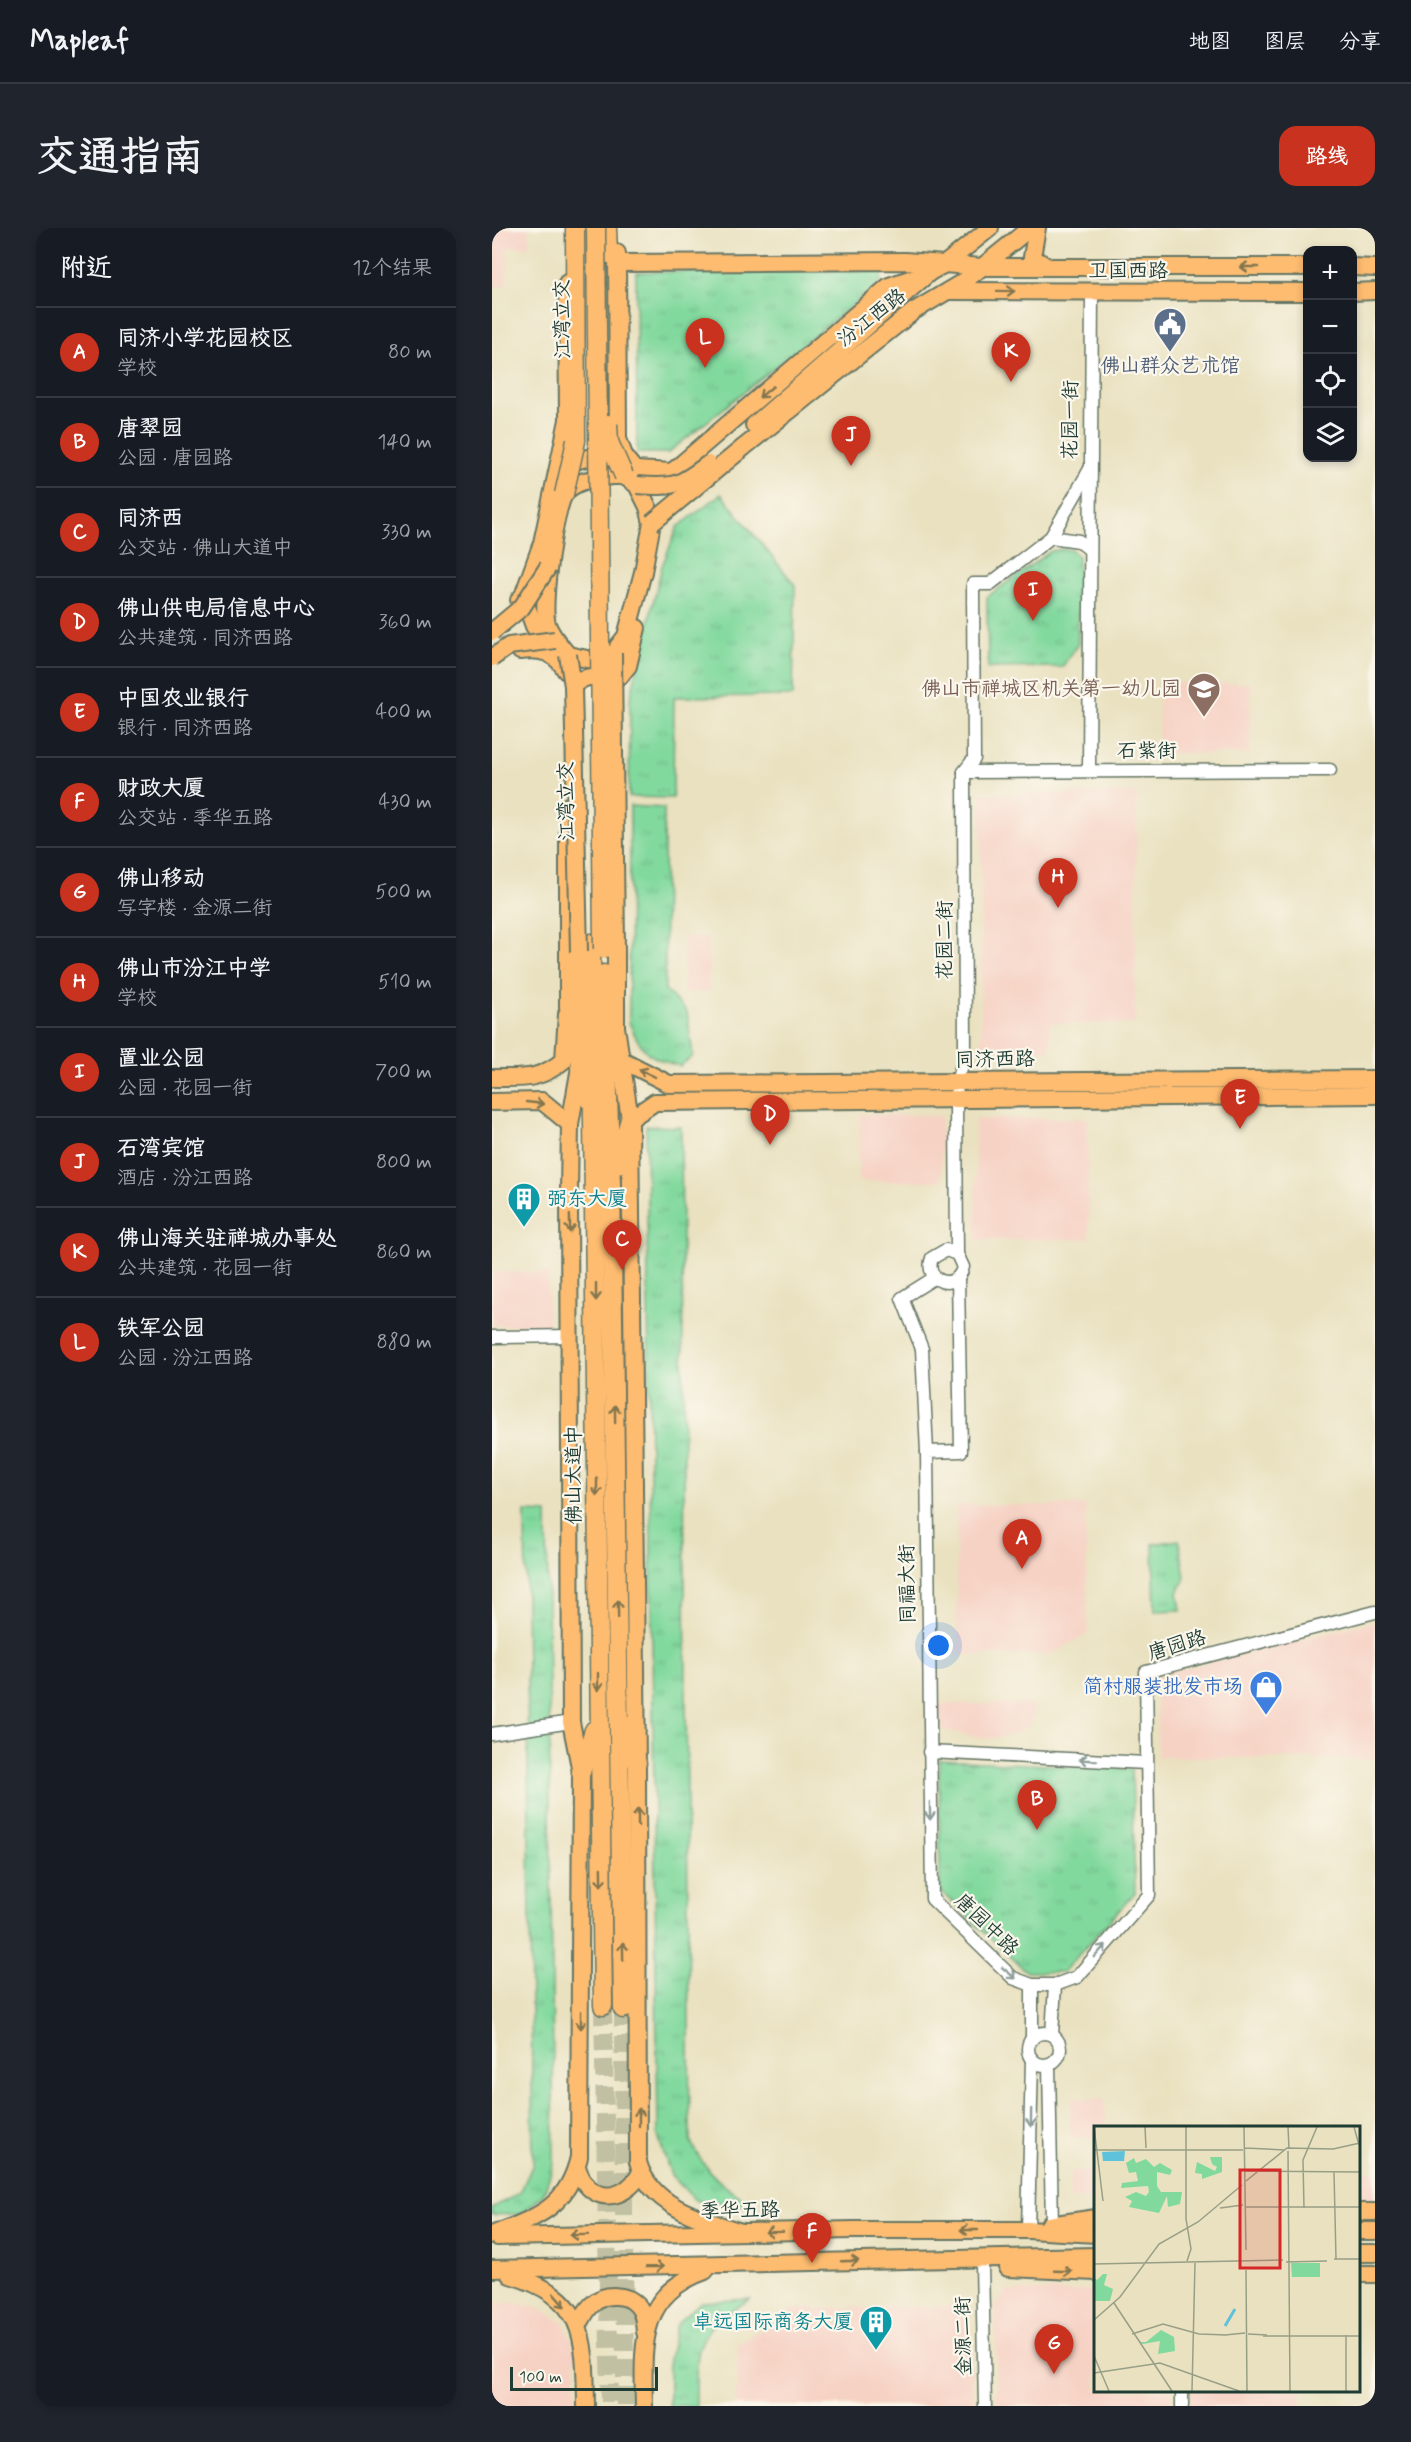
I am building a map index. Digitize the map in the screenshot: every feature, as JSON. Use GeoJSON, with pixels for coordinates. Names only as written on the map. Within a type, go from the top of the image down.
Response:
{"type":"FeatureCollection","features":[{"type":"Feature","properties":{"kind":"highway"},"geometry":{"type":"LineString","coordinates":[[564,494],[570,439],[575,228]]}},
{"type":"Feature","properties":{"kind":"highway","name":"江湾立交"},"geometry":{"type":"LineString","coordinates":[[584,228],[597,948]]}},
{"type":"Feature","properties":{"kind":"highway"},"geometry":{"type":"LineString","coordinates":[[596,228],[597,948]]}},
{"type":"Feature","properties":{"kind":"highway"},"geometry":{"type":"LineString","coordinates":[[607,228],[612,259],[613,438],[631,472]]}},
{"type":"Feature","properties":{"kind":"highway"},"geometry":{"type":"LineString","coordinates":[[570,439],[581,452],[593,453],[602,450],[613,438]]}},
{"type":"Feature","properties":{"kind":"highway","name":"佛山大道中"},"geometry":{"type":"LineString","coordinates":[[597,948],[595,1129],[603,2006]]}},
{"type":"Feature","properties":{"kind":"highway","name":"佛山大道中"},"geometry":{"type":"LineString","coordinates":[[597,948],[611,1184],[624,2010]]}},
{"type":"Feature","properties":{"kind":"highway"},"geometry":{"type":"LineString","coordinates":[[580,1067],[595,1129]]}},
{"type":"Feature","properties":{"kind":"highway"},"geometry":{"type":"LineString","coordinates":[[611,1184],[630,1119]]}},
{"type":"Feature","properties":{"kind":"highway"},"geometry":{"type":"LineString","coordinates":[[619,1713],[637,1763]]}},
{"type":"Feature","properties":{"kind":"highway"},"geometry":{"type":"LineString","coordinates":[[581,1772],[599,1714]]}},
{"type":"Feature","properties":{"kind":"main road"},"geometry":{"type":"LineString","coordinates":[[492,624],[523,596],[542,543],[559,468],[570,439],[566,332],[568,228]]}},
{"type":"Feature","properties":{"kind":"main road"},"geometry":{"type":"LineString","coordinates":[[612,259],[616,228]]}},
{"type":"Feature","properties":{"kind":"main road","name":"汾江西路"},"geometry":{"type":"LineString","coordinates":[[741,443],[819,368],[938,268],[990,228]]}},
{"type":"Feature","properties":{"kind":"main road","name":"汾江西路"},"geometry":{"type":"LineString","coordinates":[[741,443],[886,337],[914,311],[982,267],[1030,228]]}},
{"type":"Feature","properties":{"kind":"main road"},"geometry":{"type":"LineString","coordinates":[[1036,228],[1032,257],[1048,267]]}},
{"type":"Feature","properties":{"kind":"main road","name":"卫国西路"},"geometry":{"type":"LineString","coordinates":[[612,259],[905,261],[938,268],[1303,267]]}},
{"type":"Feature","properties":{"kind":"main road"},"geometry":{"type":"LineString","coordinates":[[1357,267],[1375,267]]}},
{"type":"Feature","properties":{"kind":"main road"},"geometry":{"type":"LineString","coordinates":[[616,976],[597,948],[569,683],[552,646],[544,612],[548,567],[564,494],[574,486],[592,479],[631,472],[672,472],[889,286],[938,268],[948,291]]}},
{"type":"Feature","properties":{"kind":"main road","name":"卫国西路"},"geometry":{"type":"LineString","coordinates":[[948,291],[1303,292]]}},
{"type":"Feature","properties":{"kind":"main road"},"geometry":{"type":"LineString","coordinates":[[657,523],[886,337],[940,302],[968,291]]}},
{"type":"Feature","properties":{"kind":"main road"},"geometry":{"type":"LineString","coordinates":[[1357,292],[1375,291]]}},
{"type":"Feature","properties":{"kind":"main road"},"geometry":{"type":"LineString","coordinates":[[795,367],[819,368]]}},
{"type":"Feature","properties":{"kind":"main road"},"geometry":{"type":"LineString","coordinates":[[791,393],[795,367]]}},
{"type":"Feature","properties":{"kind":"main road"},"geometry":{"type":"LineString","coordinates":[[559,468],[579,457],[605,455],[631,472],[663,487],[678,485],[741,443]]}},
{"type":"Feature","properties":{"kind":"main road"},"geometry":{"type":"LineString","coordinates":[[523,596],[534,626],[552,646],[568,655],[592,660],[613,653],[626,636],[657,523],[741,443]]}},
{"type":"Feature","properties":{"kind":"main road"},"geometry":{"type":"LineString","coordinates":[[492,2236],[550,2209],[562,2197],[577,2167],[581,2121],[581,1772],[571,1722],[570,1124],[580,1067],[580,1042],[597,948],[617,689],[628,666],[657,523],[631,472]]}},
{"type":"Feature","properties":{"kind":"main road"},"geometry":{"type":"LineString","coordinates":[[492,632],[522,607],[548,567]]}},
{"type":"Feature","properties":{"kind":"main road"},"geometry":{"type":"LineString","coordinates":[[492,658],[509,646],[552,646]]}},
{"type":"Feature","properties":{"kind":"main road"},"geometry":{"type":"LineString","coordinates":[[492,665],[511,652],[552,646]]}},
{"type":"Feature","properties":{"kind":"main road"},"geometry":{"type":"LineString","coordinates":[[613,653],[617,689],[624,941],[616,976],[616,1027],[630,1119],[639,2162],[642,2174],[666,2201],[687,2213],[742,2232]]}},
{"type":"Feature","properties":{"kind":"main road"},"geometry":{"type":"LineString","coordinates":[[492,1078],[532,1078],[549,1072],[564,1060],[568,1007],[568,655]]}},
{"type":"Feature","properties":{"kind":"main road"},"geometry":{"type":"LineString","coordinates":[[569,683],[620,676],[628,666]]}},
{"type":"Feature","properties":{"kind":"main road"},"geometry":{"type":"LineString","coordinates":[[569,683],[597,677],[604,679],[617,689]]}},
{"type":"Feature","properties":{"kind":"main road"},"geometry":{"type":"LineString","coordinates":[[568,1007],[580,1042]]}},
{"type":"Feature","properties":{"kind":"main road","name":"同济西路"},"geometry":{"type":"LineString","coordinates":[[621,1060],[669,1084],[958,1077],[1202,1080],[1375,1079]]}},
{"type":"Feature","properties":{"kind":"main road"},"geometry":{"type":"LineString","coordinates":[[958,1077],[1375,1069]]}},
{"type":"Feature","properties":{"kind":"main road"},"geometry":{"type":"LineString","coordinates":[[1202,1080],[1231,1070],[1255,1079]]}},
{"type":"Feature","properties":{"kind":"main road","name":"同济西路"},"geometry":{"type":"LineString","coordinates":[[630,1119],[655,1102],[956,1103],[1375,1095]]}},
{"type":"Feature","properties":{"kind":"main road"},"geometry":{"type":"LineString","coordinates":[[492,1102],[542,1101],[570,1124]]}},
{"type":"Feature","properties":{"kind":"main road"},"geometry":{"type":"LineString","coordinates":[[781,1108],[797,1101],[814,1108]]}},
{"type":"Feature","properties":{"kind":"main road"},"geometry":{"type":"LineString","coordinates":[[666,1102],[679,1109],[814,1108],[956,1103],[1375,1105]]}},
{"type":"Feature","properties":{"kind":"main road"},"geometry":{"type":"LineString","coordinates":[[577,2167],[586,2187],[599,2195],[619,2193],[629,2188],[642,2174]]}},
{"type":"Feature","properties":{"kind":"main road"},"geometry":{"type":"LineString","coordinates":[[1028,2229],[1094,2218]]}},
{"type":"Feature","properties":{"kind":"main road","name":"季华五路"},"geometry":{"type":"LineString","coordinates":[[492,2236],[1028,2229],[1094,2234]]}},
{"type":"Feature","properties":{"kind":"main road"},"geometry":{"type":"LineString","coordinates":[[492,2269],[719,2266],[1094,2256]]}},
{"type":"Feature","properties":{"kind":"main road"},"geometry":{"type":"LineString","coordinates":[[942,2259],[1094,2272]]}},
{"type":"Feature","properties":{"kind":"main road"},"geometry":{"type":"LineString","coordinates":[[646,2336],[652,2314],[677,2282],[719,2266]]}},
{"type":"Feature","properties":{"kind":"main road"},"geometry":{"type":"LineString","coordinates":[[492,2269],[540,2284],[552,2291],[578,2326],[583,2344],[586,2406]]}},
{"type":"Feature","properties":{"kind":"main road"},"geometry":{"type":"LineString","coordinates":[[578,2326],[594,2302],[603,2297],[616,2295],[637,2304],[644,2315],[646,2336],[644,2406]]}},
{"type":"Feature","properties":{"kind":"street","name":"花园一街"},"geometry":{"type":"LineString","coordinates":[[964,772],[974,759],[973,584],[990,584],[1051,537],[1091,468],[1092,292]]}},
{"type":"Feature","properties":{"kind":"street"},"geometry":{"type":"LineString","coordinates":[[1089,771],[1091,468]]}},
{"type":"Feature","properties":{"kind":"street"},"geometry":{"type":"LineString","coordinates":[[1067,508],[1090,514]]}},
{"type":"Feature","properties":{"kind":"street"},"geometry":{"type":"LineString","coordinates":[[1051,537],[1079,541],[1089,549]]}},
{"type":"Feature","properties":{"kind":"street","name":"石紫街"},"geometry":{"type":"LineString","coordinates":[[964,772],[1330,770]]}},
{"type":"Feature","properties":{"kind":"street","name":"花园二街"},"geometry":{"type":"LineString","coordinates":[[956,1103],[958,1077],[966,1056],[964,772]]}},
{"type":"Feature","properties":{"kind":"street"},"geometry":{"type":"LineString","coordinates":[[927,1452],[961,1451],[958,1278],[963,1267],[957,1254],[956,1103]]}},
{"type":"Feature","properties":{"kind":"street"},"geometry":{"type":"LineString","coordinates":[[957,1254],[946,1250],[932,1258],[930,1268],[934,1278],[944,1283],[958,1278]]}},
{"type":"Feature","properties":{"kind":"street","name":"同福大街"},"geometry":{"type":"LineString","coordinates":[[929,1752],[927,1452],[922,1349],[902,1298],[934,1278]]}},
{"type":"Feature","properties":{"kind":"street"},"geometry":{"type":"LineString","coordinates":[[492,1336],[571,1335]]}},
{"type":"Feature","properties":{"kind":"street","name":"唐园路"},"geometry":{"type":"LineString","coordinates":[[1146,1763],[1146,1672],[1375,1612]]}},
{"type":"Feature","properties":{"kind":"street"},"geometry":{"type":"LineString","coordinates":[[492,1734],[571,1722]]}},
{"type":"Feature","properties":{"kind":"street"},"geometry":{"type":"LineString","coordinates":[[929,1752],[1146,1763],[1149,1895],[1077,1977],[1055,1985],[1032,1985],[1032,2039],[1028,2048],[1032,2060],[1028,2229]]}},
{"type":"Feature","properties":{"kind":"street","name":"唐园中路"},"geometry":{"type":"LineString","coordinates":[[929,1752],[932,1899],[1013,1978],[1032,1985]]}},
{"type":"Feature","properties":{"kind":"street"},"geometry":{"type":"LineString","coordinates":[[1052,2035],[1055,1985]]}},
{"type":"Feature","properties":{"kind":"street"},"geometry":{"type":"LineString","coordinates":[[1032,2039],[1040,2034],[1052,2035],[1059,2042],[1060,2051],[1058,2058],[1049,2065],[1038,2064],[1032,2060]]}},
{"type":"Feature","properties":{"kind":"street"},"geometry":{"type":"LineString","coordinates":[[1049,2065],[1052,2225]]}},
{"type":"Feature","properties":{"kind":"street","name":"金源二街"},"geometry":{"type":"LineString","coordinates":[[982,2264],[985,2406]]}},
{"type":"Feature","properties":{"kind":"shaded area"},"geometry":{"type":"Polygon","coordinates":[[[492,228],[529,228],[529,247],[508,247],[506,286],[492,286],[492,228]]]}},
{"type":"Feature","properties":{"kind":"shaded area","name":"佛山市禅城区机关第一幼儿园"},"geometry":{"type":"Polygon","coordinates":[[[1159,683],[1251,683],[1250,754],[1158,753],[1159,683]]]}},
{"type":"Feature","properties":{"kind":"shaded area"},"geometry":{"type":"Polygon","coordinates":[[[1137,793],[1135,1024],[1050,1023],[1050,1050],[981,1049],[981,794],[1137,793]]]}},
{"type":"Feature","properties":{"kind":"shaded area"},"geometry":{"type":"Polygon","coordinates":[[[708,937],[709,992],[683,993],[683,938],[708,937]]]}},
{"type":"Feature","properties":{"kind":"shaded area"},"geometry":{"type":"Polygon","coordinates":[[[860,1114],[941,1116],[941,1181],[858,1181],[860,1114]]]}},
{"type":"Feature","properties":{"kind":"shaded area"},"geometry":{"type":"Polygon","coordinates":[[[1087,1118],[1089,1239],[976,1240],[975,1119],[1087,1118]]]}},
{"type":"Feature","properties":{"kind":"shaded area"},"geometry":{"type":"Polygon","coordinates":[[[492,1272],[548,1273],[548,1326],[492,1325],[492,1272]]]}},
{"type":"Feature","properties":{"kind":"shaded area"},"geometry":{"type":"Polygon","coordinates":[[[956,1505],[1085,1505],[1088,1634],[1050,1655],[957,1655],[956,1505]]]}},
{"type":"Feature","properties":{"kind":"shaded area","name":"简村服装批发市场"},"geometry":{"type":"Polygon","coordinates":[[[1375,1621],[1375,1759],[1158,1757],[1156,1676],[1375,1621]]]}},
{"type":"Feature","properties":{"kind":"shaded area"},"geometry":{"type":"Polygon","coordinates":[[[933,1704],[1034,1704],[1031,1724],[1017,1733],[989,1739],[943,1730],[934,1720],[933,1704]]]}},
{"type":"Feature","properties":{"kind":"shaded area"},"geometry":{"type":"Polygon","coordinates":[[[1071,2099],[1105,2099],[1106,2126],[1094,2126],[1094,2138],[1070,2137],[1071,2099]]]}},
{"type":"Feature","properties":{"kind":"shaded area"},"geometry":{"type":"Polygon","coordinates":[[[1094,2170],[1094,2200],[1070,2199],[1071,2171],[1094,2170]]]}},
{"type":"Feature","properties":{"kind":"shaded area"},"geometry":{"type":"Polygon","coordinates":[[[1360,2171],[1375,2171],[1375,2205],[1360,2204],[1360,2171]]]}},
{"type":"Feature","properties":{"kind":"shaded area"},"geometry":{"type":"Polygon","coordinates":[[[1007,2291],[1094,2291],[1094,2391],[1171,2391],[1171,2406],[996,2406],[995,2306],[1007,2291]]]}},
{"type":"Feature","properties":{"kind":"shaded area"},"geometry":{"type":"Polygon","coordinates":[[[492,2303],[516,2303],[541,2308],[564,2323],[575,2351],[577,2406],[492,2406],[492,2303]]]}},
{"type":"Feature","properties":{"kind":"shaded area"},"geometry":{"type":"Polygon","coordinates":[[[952,2306],[969,2321],[974,2405],[736,2406],[738,2344],[794,2309],[952,2306]]]}},
{"type":"Feature","properties":{"kind":"shaded area"},"geometry":{"type":"Polygon","coordinates":[[[1190,2391],[1302,2391],[1302,2406],[1190,2406],[1190,2391]]]}},
{"type":"Feature","properties":{"kind":"green space"},"geometry":{"type":"Polygon","coordinates":[[[881,271],[881,282],[668,453],[637,453],[636,272],[881,271]]]}},
{"type":"Feature","properties":{"kind":"green space"},"geometry":{"type":"Polygon","coordinates":[[[721,494],[795,585],[793,696],[674,697],[673,798],[629,797],[630,699],[662,566],[678,527],[721,494]]]}},
{"type":"Feature","properties":{"kind":"green space"},"geometry":{"type":"Polygon","coordinates":[[[1072,550],[1078,556],[1078,644],[1062,667],[988,668],[987,597],[1051,551],[1072,550]]]}},
{"type":"Feature","properties":{"kind":"green space"},"geometry":{"type":"Polygon","coordinates":[[[630,806],[664,808],[665,990],[687,1012],[693,1056],[680,1066],[660,1060],[647,1052],[629,1022],[630,806]]]}},
{"type":"Feature","properties":{"kind":"green space"},"geometry":{"type":"Polygon","coordinates":[[[646,1126],[681,1127],[690,2140],[702,2162],[716,2179],[755,2206],[696,2201],[671,2175],[658,2136],[646,1126]]]}},
{"type":"Feature","properties":{"kind":"green space"},"geometry":{"type":"Polygon","coordinates":[[[525,1512],[547,1513],[554,2163],[543,2195],[521,2214],[492,2215],[492,2208],[520,2193],[533,2164],[525,1512]]]}},
{"type":"Feature","properties":{"kind":"green space"},"geometry":{"type":"Polygon","coordinates":[[[1179,1540],[1185,1578],[1178,1593],[1181,1610],[1155,1611],[1153,1544],[1179,1540]]]}},
{"type":"Feature","properties":{"kind":"green space"},"geometry":{"type":"Polygon","coordinates":[[[939,1760],[1132,1769],[1135,1893],[1063,1972],[1027,1972],[940,1891],[939,1760]]]}},
{"type":"Feature","properties":{"kind":"green space"},"geometry":{"type":"Polygon","coordinates":[[[751,2299],[718,2320],[702,2341],[698,2353],[696,2406],[669,2406],[669,2360],[676,2324],[701,2302],[751,2299]]]}},
{"type":"Feature","properties":{"kind":"tunnel"},"geometry":{"type":"LineString","coordinates":[[603,2006],[610,2406]]}},
{"type":"Feature","properties":{"kind":"tunnel"},"geometry":{"type":"LineString","coordinates":[[623,2009],[625,2406]]}},
{"type":"Feature","properties":{"kind":"place","name":"佛山群众艺术馆"},"geometry":{"type":"Point","coordinates":[1170,353]}},
{"type":"Feature","properties":{"kind":"place","name":"铁军公园"},"geometry":{"type":"Point","coordinates":[705,368]}},
{"type":"Feature","properties":{"kind":"place","name":"佛山海关驻禅城办事处"},"geometry":{"type":"Point","coordinates":[1011,382]}},
{"type":"Feature","properties":{"kind":"place","name":"石湾宾馆"},"geometry":{"type":"Point","coordinates":[851,466]}},
{"type":"Feature","properties":{"kind":"place","name":"置业公园"},"geometry":{"type":"Point","coordinates":[1033,621]}},
{"type":"Feature","properties":{"kind":"place","name":"佛山市禅城区机关第一幼儿园"},"geometry":{"type":"Point","coordinates":[1204,718]}},
{"type":"Feature","properties":{"kind":"place","name":"佛山市汾江中学"},"geometry":{"type":"Point","coordinates":[1058,908]}},
{"type":"Feature","properties":{"kind":"place","name":"中国农业银行"},"geometry":{"type":"Point","coordinates":[1240,1129]}},
{"type":"Feature","properties":{"kind":"place","name":"佛山供电局信息中心"},"geometry":{"type":"Point","coordinates":[770,1145]}},
{"type":"Feature","properties":{"kind":"place","name":"弼东大厦"},"geometry":{"type":"Point","coordinates":[524,1228]}},
{"type":"Feature","properties":{"kind":"place","name":"同济西"},"geometry":{"type":"Point","coordinates":[622,1270]}},
{"type":"Feature","properties":{"kind":"place","name":"同济小学花园校区"},"geometry":{"type":"Point","coordinates":[1022,1569]}},
{"type":"Feature","properties":{"kind":"place","name":"简村服装批发市场"},"geometry":{"type":"Point","coordinates":[1266,1716]}},
{"type":"Feature","properties":{"kind":"place","name":"唐翠园"},"geometry":{"type":"Point","coordinates":[1037,1830]}},
{"type":"Feature","properties":{"kind":"place","name":"财政大厦"},"geometry":{"type":"Point","coordinates":[812,2263]}},
{"type":"Feature","properties":{"kind":"place","name":"卓远国际商务大厦"},"geometry":{"type":"Point","coordinates":[876,2351]}},
{"type":"Feature","properties":{"kind":"place","name":"佛山移动"},"geometry":{"type":"Point","coordinates":[1054,2374]}}]}
